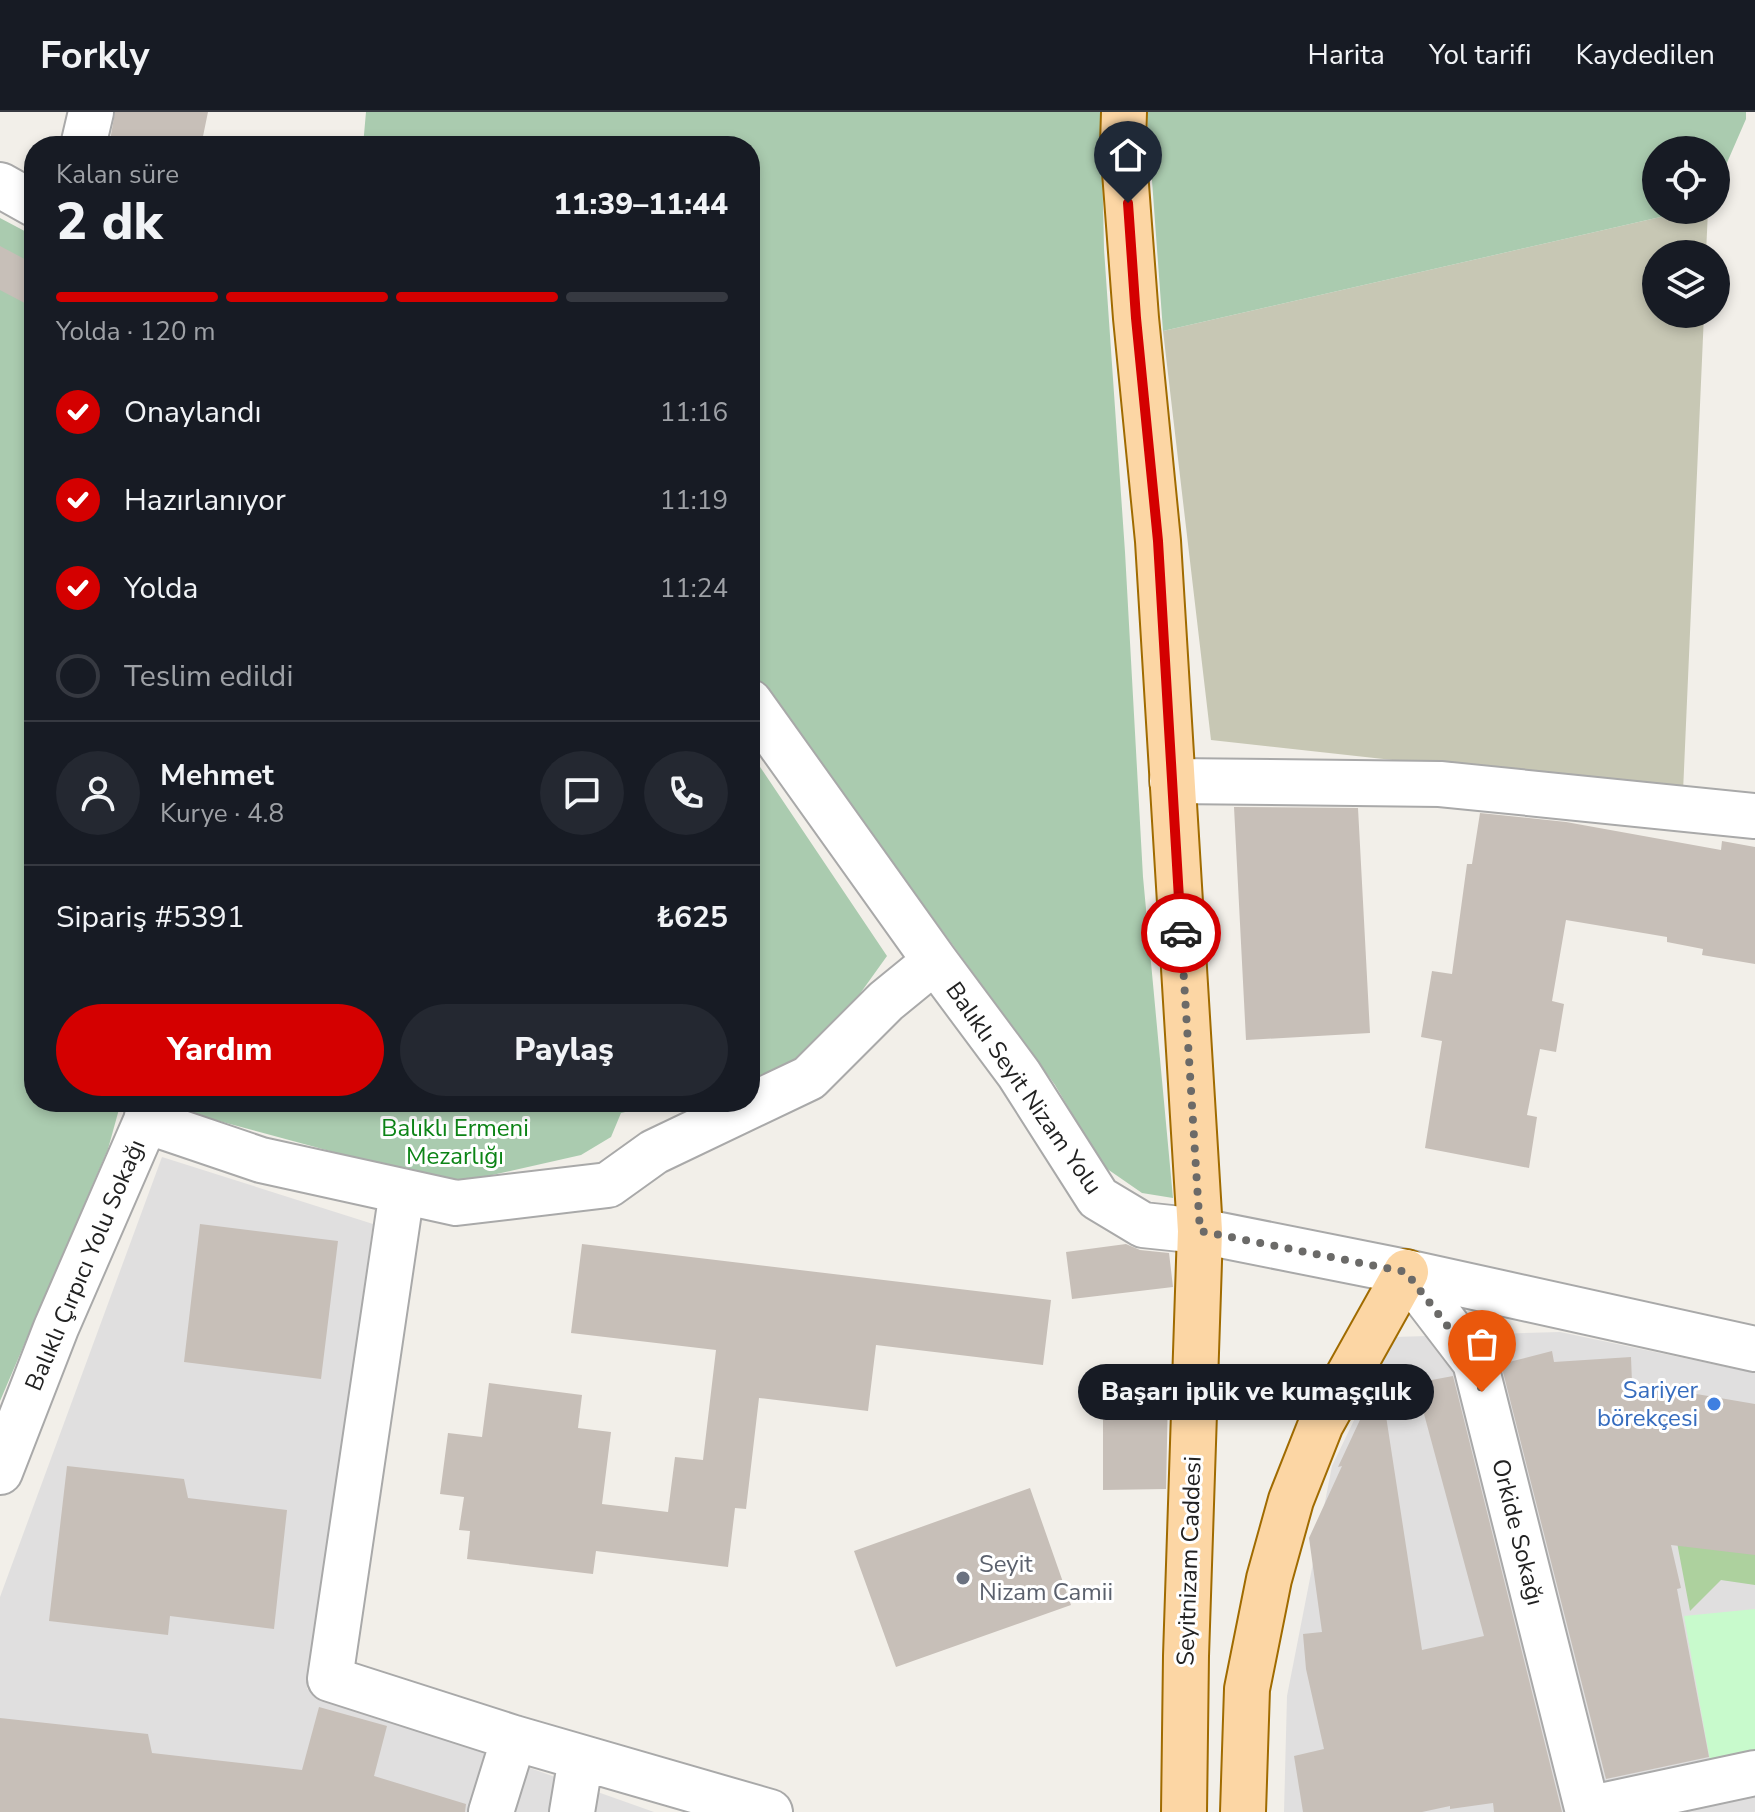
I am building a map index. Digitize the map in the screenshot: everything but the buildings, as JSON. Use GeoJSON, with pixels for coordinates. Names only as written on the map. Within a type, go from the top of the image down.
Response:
{"type":"FeatureCollection","features":[{"type":"Feature","properties":{"kind":"main road","name":"Seyitnizam Caddesi"},"geometry":{"type":"LineString","coordinates":[[1124,112],[1123,145],[1136,318],[1158,541],[1200,1231],[1184,1812]]}},
{"type":"Feature","properties":{"kind":"main road"},"geometry":{"type":"LineString","coordinates":[[1243,1812],[1247,1689],[1269,1579],[1291,1500],[1321,1424],[1406,1272]]}},
{"type":"Feature","properties":{"kind":"street"},"geometry":{"type":"LineString","coordinates":[[85,136],[91,112]]}},
{"type":"Feature","properties":{"kind":"street"},"geometry":{"type":"LineString","coordinates":[[0,185],[24,198]]}},
{"type":"Feature","properties":{"kind":"street","name":"Balıklı Seyit Nizam Yolu"},"geometry":{"type":"LineString","coordinates":[[760,716],[1019,1074],[1098,1198],[1143,1225],[1200,1231],[1406,1272],[1755,1349]]}},
{"type":"Feature","properties":{"kind":"street"},"geometry":{"type":"LineString","coordinates":[[1172,781],[1440,784],[1755,816]]}},
{"type":"Feature","properties":{"kind":"street"},"geometry":{"type":"LineString","coordinates":[[760,1101],[809,1078],[886,1001],[935,961]]}},
{"type":"Feature","properties":{"kind":"street"},"geometry":{"type":"LineString","coordinates":[[148,1112],[261,1160],[456,1203],[608,1185],[654,1152],[738,1112]]}},
{"type":"Feature","properties":{"kind":"street","name":"Balıklı Çırpıcı Yolu Sokağı"},"geometry":{"type":"LineString","coordinates":[[0,1472],[56,1328],[148,1112]]}},
{"type":"Feature","properties":{"kind":"street"},"geometry":{"type":"LineString","coordinates":[[402,1191],[330,1679],[719,1805],[770,1812]]}},
{"type":"Feature","properties":{"kind":"street","name":"Orkide Sokağı"},"geometry":{"type":"LineString","coordinates":[[1406,1272],[1475,1362],[1587,1811]]}},
{"type":"Feature","properties":{"kind":"street"},"geometry":{"type":"LineString","coordinates":[[491,1812],[514,1738]]}},
{"type":"Feature","properties":{"kind":"street"},"geometry":{"type":"LineString","coordinates":[[572,1812],[581,1758]]}},
{"type":"Feature","properties":{"kind":"street"},"geometry":{"type":"LineString","coordinates":[[1587,1811],[1755,1773]]}},
{"type":"Feature","properties":{"kind":"shaded area"},"geometry":{"type":"Polygon","coordinates":[[[1642,221],[1642,224],[1707,224],[1707,240],[1642,240],[1642,328],[1703,328],[1683,792],[1211,740],[1163,331],[1642,221]]]}},
{"type":"Feature","properties":{"kind":"shaded area"},"geometry":{"type":"Polygon","coordinates":[[[162,1157],[373,1224],[307,1689],[654,1812],[0,1812],[0,1597],[162,1157]]]}},
{"type":"Feature","properties":{"kind":"shaded area"},"geometry":{"type":"Polygon","coordinates":[[[1560,1332],[1755,1373],[1755,1812],[1284,1812],[1287,1696],[1332,1466],[1394,1337],[1560,1332]]]}},
{"type":"Feature","properties":{"kind":"green space"},"geometry":{"type":"Polygon","coordinates":[[[366,112],[1101,112],[1104,249],[1143,877],[1173,1198],[1142,1193],[1103,1166],[1055,1085],[760,681],[760,136],[364,136],[366,112]]]}},
{"type":"Feature","properties":{"kind":"green space"},"geometry":{"type":"Polygon","coordinates":[[[1147,112],[1746,112],[1746,119],[1730,156],[1730,136],[1642,136],[1642,221],[1163,331],[1147,112]]]}},
{"type":"Feature","properties":{"kind":"green space"},"geometry":{"type":"Polygon","coordinates":[[[0,218],[24,231],[24,1112],[118,1112],[108,1149],[0,1401],[0,218]]]}},
{"type":"Feature","properties":{"kind":"green space"},"geometry":{"type":"Polygon","coordinates":[[[760,767],[887,956],[806,1069],[760,1080],[760,767]]]}},
{"type":"Feature","properties":{"kind":"green space","name":"Balıklı Ermeni Mezarlığı"},"geometry":{"type":"Polygon","coordinates":[[[185,1112],[625,1112],[621,1113],[611,1137],[581,1155],[452,1184],[185,1112]]]}},
{"type":"Feature","properties":{"kind":"green space"},"geometry":{"type":"Polygon","coordinates":[[[1675,1532],[1755,1535],[1755,1585],[1721,1580],[1690,1611],[1675,1532]]]}},
{"type":"Feature","properties":{"kind":"green space"},"geometry":{"type":"Polygon","coordinates":[[[1755,1609],[1755,1758],[1711,1766],[1684,1616],[1755,1609]]]}},
{"type":"Feature","properties":{"kind":"way so far"},"geometry":{"type":"LineString","coordinates":[[1181,933],[1200,1231],[1406,1272],[1475,1362],[1482,1392]]}},
{"type":"Feature","properties":{"kind":"place","name":"Başarı iplik ve kumaşçılık"},"geometry":{"type":"Point","coordinates":[1482,1392]}},
{"type":"Feature","properties":{"kind":"place","name":"Sariyer börekçesi"},"geometry":{"type":"Point","coordinates":[1714,1404]}},
{"type":"Feature","properties":{"kind":"place","name":"Seyit Nizam Camii"},"geometry":{"type":"Point","coordinates":[963,1578]}},
{"type":"Feature","properties":{"kind":"route"},"geometry":{"type":"LineString","coordinates":[[1128,203],[1158,541],[1181,933]]}}]}
